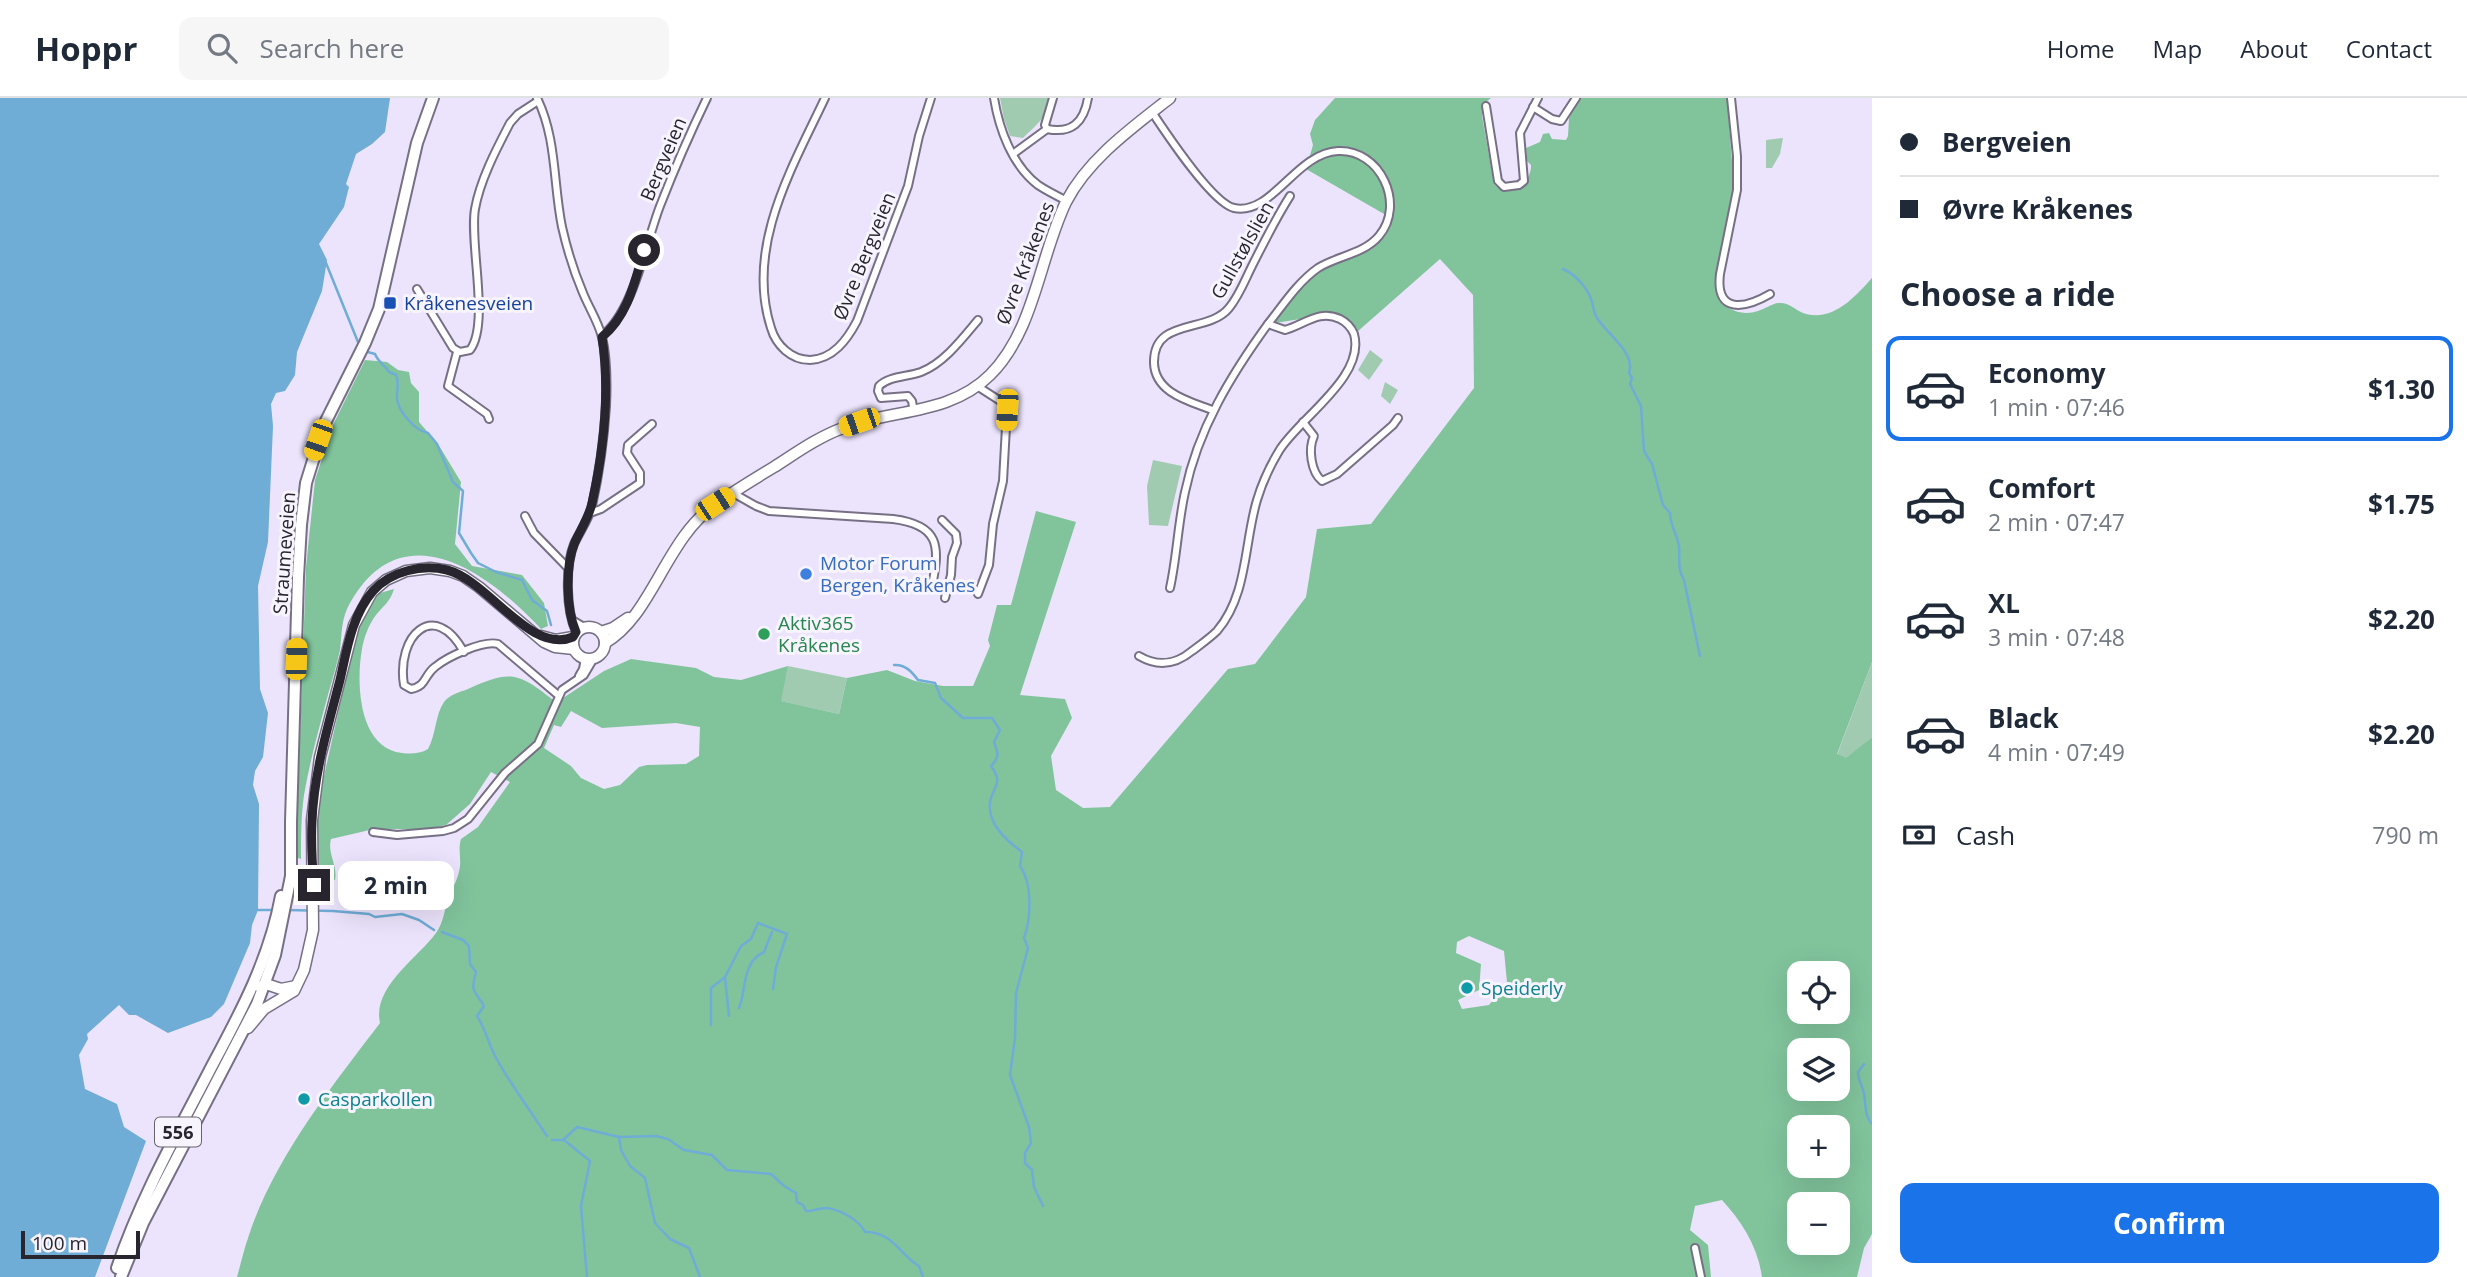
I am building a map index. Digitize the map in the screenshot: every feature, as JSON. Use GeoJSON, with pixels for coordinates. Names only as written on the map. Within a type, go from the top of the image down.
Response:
{"type":"FeatureCollection","features":[{"type":"Feature","properties":{"kind":"main road","name":"Straumeveien"},"geometry":{"type":"LineString","coordinates":[[121,1277],[143,1223],[266,984],[283,926],[291,876],[290,822],[300,540],[306,483],[327,418],[379,309],[389,275],[417,143],[433,98]]}},
{"type":"Feature","properties":{"kind":"main road","name":"Øvre Kråkenes"},"geometry":{"type":"LineString","coordinates":[[605,643],[625,629],[686,531],[703,513],[810,444],[840,429],[859,422],[915,412],[952,401],[990,375],[1009,352],[1024,320],[1067,201],[1086,174],[1124,134],[1170,98]]}},
{"type":"Feature","properties":{"kind":"main road"},"geometry":{"type":"LineString","coordinates":[[239,1039],[264,1009],[289,996],[304,970],[313,930],[312,820],[318,768],[351,636],[365,602],[378,586],[396,575],[417,569],[443,569],[472,582],[548,645],[574,649],[589,658],[602,652],[605,643],[601,632],[593,627],[556,640],[537,635]]}},
{"type":"Feature","properties":{"kind":"main road","name":"Øvre Kråkenes"},"geometry":{"type":"LineString","coordinates":[[601,632],[623,623],[636,611]]}},
{"type":"Feature","properties":{"kind":"main road"},"geometry":{"type":"LineString","coordinates":[[574,649],[578,632]]}},
{"type":"Feature","properties":{"kind":"main road","name":"Straumeveien"},"geometry":{"type":"LineString","coordinates":[[114,1277],[136,1219],[251,992],[281,899],[290,822]]}},
{"type":"Feature","properties":{"kind":"main road"},"geometry":{"type":"LineString","coordinates":[[251,992],[266,984],[281,989],[296,986]]}},
{"type":"Feature","properties":{"kind":"street","name":"Bergveien"},"geometry":{"type":"LineString","coordinates":[[602,337],[616,322],[629,299],[661,204],[706,98]]}},
{"type":"Feature","properties":{"kind":"street","name":"Øvre Bergveien"},"geometry":{"type":"LineString","coordinates":[[825,98],[778,201],[765,252],[765,290],[772,330],[787,352],[806,359],[819,358],[835,351],[845,341],[857,321],[905,194],[931,98]]}},
{"type":"Feature","properties":{"kind":"street"},"geometry":{"type":"LineString","coordinates":[[994,98],[1004,136],[1020,166],[1032,180],[1067,201]]}},
{"type":"Feature","properties":{"kind":"street"},"geometry":{"type":"LineString","coordinates":[[1047,129],[1045,125],[1053,98]]}},
{"type":"Feature","properties":{"kind":"street"},"geometry":{"type":"LineString","coordinates":[[1013,153],[1047,129],[1068,130],[1076,126],[1083,118],[1088,98]]}},
{"type":"Feature","properties":{"kind":"street"},"geometry":{"type":"LineString","coordinates":[[1486,106],[1498,181],[1504,187],[1519,185],[1524,181],[1520,133],[1538,98]]}},
{"type":"Feature","properties":{"kind":"street"},"geometry":{"type":"LineString","coordinates":[[1533,107],[1561,121],[1576,98]]}},
{"type":"Feature","properties":{"kind":"street"},"geometry":{"type":"LineString","coordinates":[[1731,98],[1737,156],[1737,190],[1720,274],[1720,288],[1727,300],[1739,306],[1755,303],[1770,294]]}},
{"type":"Feature","properties":{"kind":"street"},"geometry":{"type":"LineString","coordinates":[[417,289],[457,352],[465,352],[471,348],[477,331],[478,279],[474,215],[479,194],[510,122],[537,99],[547,118],[551,136],[560,214],[567,246],[582,292],[602,337],[606,405],[590,513],[574,544],[568,568],[574,621],[578,632]]}},
{"type":"Feature","properties":{"kind":"street"},"geometry":{"type":"LineString","coordinates":[[1152,112],[1207,187],[1218,200],[1231,207],[1243,209],[1256,206],[1319,154],[1336,151],[1348,151],[1376,167],[1390,193],[1390,210],[1379,236],[1356,251],[1315,270],[1268,324],[1212,410],[1193,458],[1184,493],[1178,554],[1170,588]]}},
{"type":"Feature","properties":{"kind":"street","name":"Gullstølslien"},"geometry":{"type":"LineString","coordinates":[[1212,410],[1165,389],[1154,366],[1157,347],[1172,331],[1210,321],[1229,308],[1290,196]]}},
{"type":"Feature","properties":{"kind":"street"},"geometry":{"type":"LineString","coordinates":[[1139,656],[1148,661],[1166,664],[1181,660],[1217,631],[1235,600],[1244,573],[1257,500],[1266,475],[1280,449],[1341,382],[1347,371],[1355,344],[1346,322],[1333,316],[1321,315],[1285,330],[1268,324]]}},
{"type":"Feature","properties":{"kind":"street","name":"Øvre Kråkenes"},"geometry":{"type":"LineString","coordinates":[[915,412],[908,396],[881,398],[879,386],[886,380],[905,377],[931,367],[949,352],[978,320]]}},
{"type":"Feature","properties":{"kind":"street"},"geometry":{"type":"LineString","coordinates":[[457,352],[448,386],[485,412],[489,419]]}},
{"type":"Feature","properties":{"kind":"street"},"geometry":{"type":"LineString","coordinates":[[977,386],[1005,404],[1007,409],[1004,471],[994,514],[989,565],[978,594]]}},
{"type":"Feature","properties":{"kind":"street"},"geometry":{"type":"LineString","coordinates":[[1303,422],[1314,436],[1311,441],[1312,459],[1315,471],[1322,481],[1337,474],[1398,418]]}},
{"type":"Feature","properties":{"kind":"street"},"geometry":{"type":"LineString","coordinates":[[590,513],[601,509],[640,483],[640,473],[627,453],[628,445],[652,424]]}},
{"type":"Feature","properties":{"kind":"street"},"geometry":{"type":"LineString","coordinates":[[733,493],[769,511],[893,519],[920,525],[931,534],[936,543],[937,562],[932,586],[948,588]]}},
{"type":"Feature","properties":{"kind":"street"},"geometry":{"type":"LineString","coordinates":[[525,516],[534,533],[568,568]]}},
{"type":"Feature","properties":{"kind":"street"},"geometry":{"type":"LineString","coordinates":[[942,520],[956,534],[957,542],[951,557],[945,598]]}},
{"type":"Feature","properties":{"kind":"street"},"geometry":{"type":"LineString","coordinates":[[464,652],[456,640],[441,629],[430,626],[417,630],[407,646],[403,667],[404,685],[411,688],[420,686],[435,666],[486,643],[498,644],[558,695]]}},
{"type":"Feature","properties":{"kind":"street"},"geometry":{"type":"LineString","coordinates":[[373,832],[397,835],[443,831],[468,819],[505,773],[540,740],[558,695],[589,669],[589,658]]}},
{"type":"Feature","properties":{"kind":"street"},"geometry":{"type":"LineString","coordinates":[[1695,1248],[1701,1277]]}},
{"type":"Feature","properties":{"kind":"green space"},"geometry":{"type":"Polygon","coordinates":[[[1000,98],[1051,98],[1037,125],[1023,138],[1010,136],[1000,98]]]}},
{"type":"Feature","properties":{"kind":"green space"},"geometry":{"type":"Polygon","coordinates":[[[1335,98],[1491,98],[1482,105],[1482,116],[1494,184],[1500,189],[1512,191],[1523,184],[1530,172],[1531,165],[1527,161],[1526,148],[1540,142],[1543,134],[1549,133],[1552,139],[1566,140],[1569,118],[1580,98],[1727,98],[1734,187],[1715,283],[1719,298],[1729,308],[1743,313],[1782,303],[1803,313],[1824,314],[1842,306],[1872,278],[1872,662],[1837,754],[1846,758],[1872,737],[1872,1234],[1864,1248],[1857,1277],[1762,1277],[1757,1255],[1748,1236],[1722,1200],[1695,1206],[1690,1230],[1708,1245],[1711,1277],[237,1277],[249,1235],[273,1179],[306,1124],[380,1023],[379,1010],[389,986],[439,929],[460,866],[461,839],[478,827],[510,782],[491,772],[470,804],[446,825],[428,829],[374,829],[331,839],[335,880],[324,883],[317,877],[316,826],[320,794],[347,673],[361,623],[370,603],[380,593],[394,589],[389,600],[371,622],[363,644],[360,695],[363,712],[376,739],[387,748],[402,753],[428,749],[441,707],[446,700],[458,693],[494,679],[513,677],[531,684],[553,700],[560,700],[604,671],[631,659],[696,668],[714,677],[741,680],[788,666],[781,701],[839,714],[847,678],[887,670],[915,681],[943,686],[973,686],[990,646],[988,640],[997,605],[1011,605],[1036,511],[1076,522],[1020,695],[1065,699],[1072,718],[1051,756],[1056,790],[1083,808],[1110,807],[1228,669],[1255,664],[1306,597],[1317,529],[1371,524],[1474,388],[1473,295],[1440,259],[1357,332],[1326,315],[1269,324],[1319,268],[1372,249],[1391,218],[1306,169],[1313,145],[1310,134],[1315,120],[1335,98]],[[571,711],[561,727],[554,725],[544,748],[571,766],[581,778],[604,789],[620,785],[639,767],[686,764],[699,756],[700,727],[676,723],[602,728],[571,711]],[[1469,936],[1457,942],[1456,953],[1481,964],[1479,990],[1458,1000],[1462,1009],[1489,1005],[1507,982],[1504,951],[1469,936]]]}},
{"type":"Feature","properties":{"kind":"green space"},"geometry":{"type":"Polygon","coordinates":[[[1783,138],[1780,154],[1772,168],[1766,168],[1766,140],[1783,138]]]}},
{"type":"Feature","properties":{"kind":"green space"},"geometry":{"type":"Polygon","coordinates":[[[1370,350],[1383,360],[1369,380],[1358,370],[1370,350]]]}},
{"type":"Feature","properties":{"kind":"green space"},"geometry":{"type":"Polygon","coordinates":[[[365,360],[387,362],[398,370],[409,372],[411,383],[419,392],[419,422],[438,444],[461,482],[455,544],[472,566],[522,575],[544,603],[548,626],[541,629],[497,589],[472,572],[446,560],[420,555],[395,560],[371,575],[350,603],[343,620],[339,655],[304,795],[301,859],[298,858],[297,821],[306,567],[315,480],[333,425],[365,360]]]}},
{"type":"Feature","properties":{"kind":"green space"},"geometry":{"type":"Polygon","coordinates":[[[1385,382],[1398,390],[1390,404],[1381,396],[1385,382]]]}},
{"type":"Feature","properties":{"kind":"green space"},"geometry":{"type":"Polygon","coordinates":[[[1153,460],[1182,466],[1168,526],[1149,525],[1147,486],[1153,460]]]}},
{"type":"Feature","properties":{"kind":"green space"},"geometry":{"type":"Polygon","coordinates":[[[1872,662],[1872,737],[1846,759],[1837,755],[1872,662]]]}},
{"type":"Feature","properties":{"kind":"green space"},"geometry":{"type":"Polygon","coordinates":[[[788,666],[847,678],[839,714],[780,701],[788,666]]]}},
{"type":"Feature","properties":{"kind":"water"},"geometry":{"type":"Polygon","coordinates":[[[0,98],[390,98],[385,132],[356,154],[346,184],[349,187],[344,207],[319,244],[327,260],[322,291],[297,352],[295,375],[285,391],[276,393],[271,404],[273,426],[268,542],[258,586],[260,689],[268,713],[263,757],[255,771],[253,785],[259,804],[258,910],[252,925],[250,943],[224,1004],[211,1017],[168,1033],[136,1015],[129,1015],[119,1005],[87,1034],[88,1039],[79,1055],[85,1089],[117,1104],[124,1127],[146,1141],[95,1277],[0,1277],[0,98]]]}},
{"type":"Feature","properties":{"kind":"waterway"},"geometry":{"type":"LineString","coordinates":[[326,263],[360,347]]}},
{"type":"Feature","properties":{"kind":"waterway"},"geometry":{"type":"LineString","coordinates":[[1563,269],[1581,282],[1590,297],[1597,318],[1628,358],[1632,378],[1630,384],[1641,406],[1644,451],[1652,464],[1663,505],[1670,513],[1678,542],[1680,567],[1700,656]]}},
{"type":"Feature","properties":{"kind":"waterway"},"geometry":{"type":"LineString","coordinates":[[364,351],[375,354],[389,372],[396,375],[397,399],[401,409],[408,420],[428,433],[437,444],[453,482],[463,491],[459,533],[471,553],[478,563],[522,580],[532,600],[547,611],[551,625]]}},
{"type":"Feature","properties":{"kind":"waterway"},"geometry":{"type":"LineString","coordinates":[[894,665],[905,667],[918,680],[935,683],[941,698],[963,718],[992,718],[1000,730],[994,742],[997,754],[991,766],[997,781],[990,810],[999,831],[1022,852],[1020,866],[1027,882],[1030,901],[1024,938],[1028,948],[1016,993],[1015,1038],[1010,1075],[1029,1127],[1031,1143],[1025,1153],[1025,1163],[1032,1170],[1034,1187],[1043,1206]]}},
{"type":"Feature","properties":{"kind":"waterway"},"geometry":{"type":"LineString","coordinates":[[258,910],[276,910]]}},
{"type":"Feature","properties":{"kind":"waterway"},"geometry":{"type":"LineString","coordinates":[[286,910],[333,911],[369,914],[375,917],[402,914],[419,920],[434,930]]}},
{"type":"Feature","properties":{"kind":"waterway"},"geometry":{"type":"LineString","coordinates":[[711,1025],[711,988],[725,977],[741,946],[751,939],[758,923],[787,934],[776,967],[773,989]]}},
{"type":"Feature","properties":{"kind":"waterway"},"geometry":{"type":"LineString","coordinates":[[442,932],[463,940],[469,946],[470,964],[476,972],[474,988],[484,1006],[477,1016],[495,1056],[547,1136]]}},
{"type":"Feature","properties":{"kind":"waterway"},"geometry":{"type":"LineString","coordinates":[[739,1008],[748,970],[764,952],[772,932]]}},
{"type":"Feature","properties":{"kind":"waterway"},"geometry":{"type":"LineString","coordinates":[[725,978],[729,1016]]}},
{"type":"Feature","properties":{"kind":"waterway"},"geometry":{"type":"LineString","coordinates":[[1864,1064],[1858,1074],[1867,1116],[1872,1124]]}},
{"type":"Feature","properties":{"kind":"waterway"},"geometry":{"type":"LineString","coordinates":[[552,1140],[563,1140],[577,1127],[619,1137],[656,1136],[668,1139],[684,1150],[712,1155],[727,1170],[771,1174],[796,1193],[797,1202],[803,1205],[806,1211],[832,1209],[849,1216],[865,1232],[882,1235],[919,1266],[923,1277]]}},
{"type":"Feature","properties":{"kind":"waterway"},"geometry":{"type":"LineString","coordinates":[[619,1137],[621,1150],[630,1166],[645,1178],[655,1223],[670,1239],[689,1248],[700,1277]]}},
{"type":"Feature","properties":{"kind":"waterway"},"geometry":{"type":"LineString","coordinates":[[564,1140],[590,1161],[581,1206],[587,1277]]}},
{"type":"Feature","properties":{"kind":"place","name":"Kråkenesveien"},"geometry":{"type":"Point","coordinates":[390,303]}},
{"type":"Feature","properties":{"kind":"place","name":"Motor Forum Bergen, Kråkenes"},"geometry":{"type":"Point","coordinates":[806,574]}},
{"type":"Feature","properties":{"kind":"place","name":"Aktiv365 Kråkenes"},"geometry":{"type":"Point","coordinates":[764,634]}},
{"type":"Feature","properties":{"kind":"place","name":"Speiderly"},"geometry":{"type":"Point","coordinates":[1467,988]}},
{"type":"Feature","properties":{"kind":"place","name":"Casparkollen"},"geometry":{"type":"Point","coordinates":[304,1099]}},
{"type":"Feature","properties":{"kind":"route"},"geometry":{"type":"LineString","coordinates":[[314,885],[312,820],[320,757],[354,625],[365,602],[378,586],[406,571],[443,569],[457,573],[485,591],[537,635],[562,640],[573,637],[576,632],[571,611],[568,568],[569,559],[590,513],[594,497],[606,405],[602,337],[622,313],[629,299],[644,250]]}}]}
